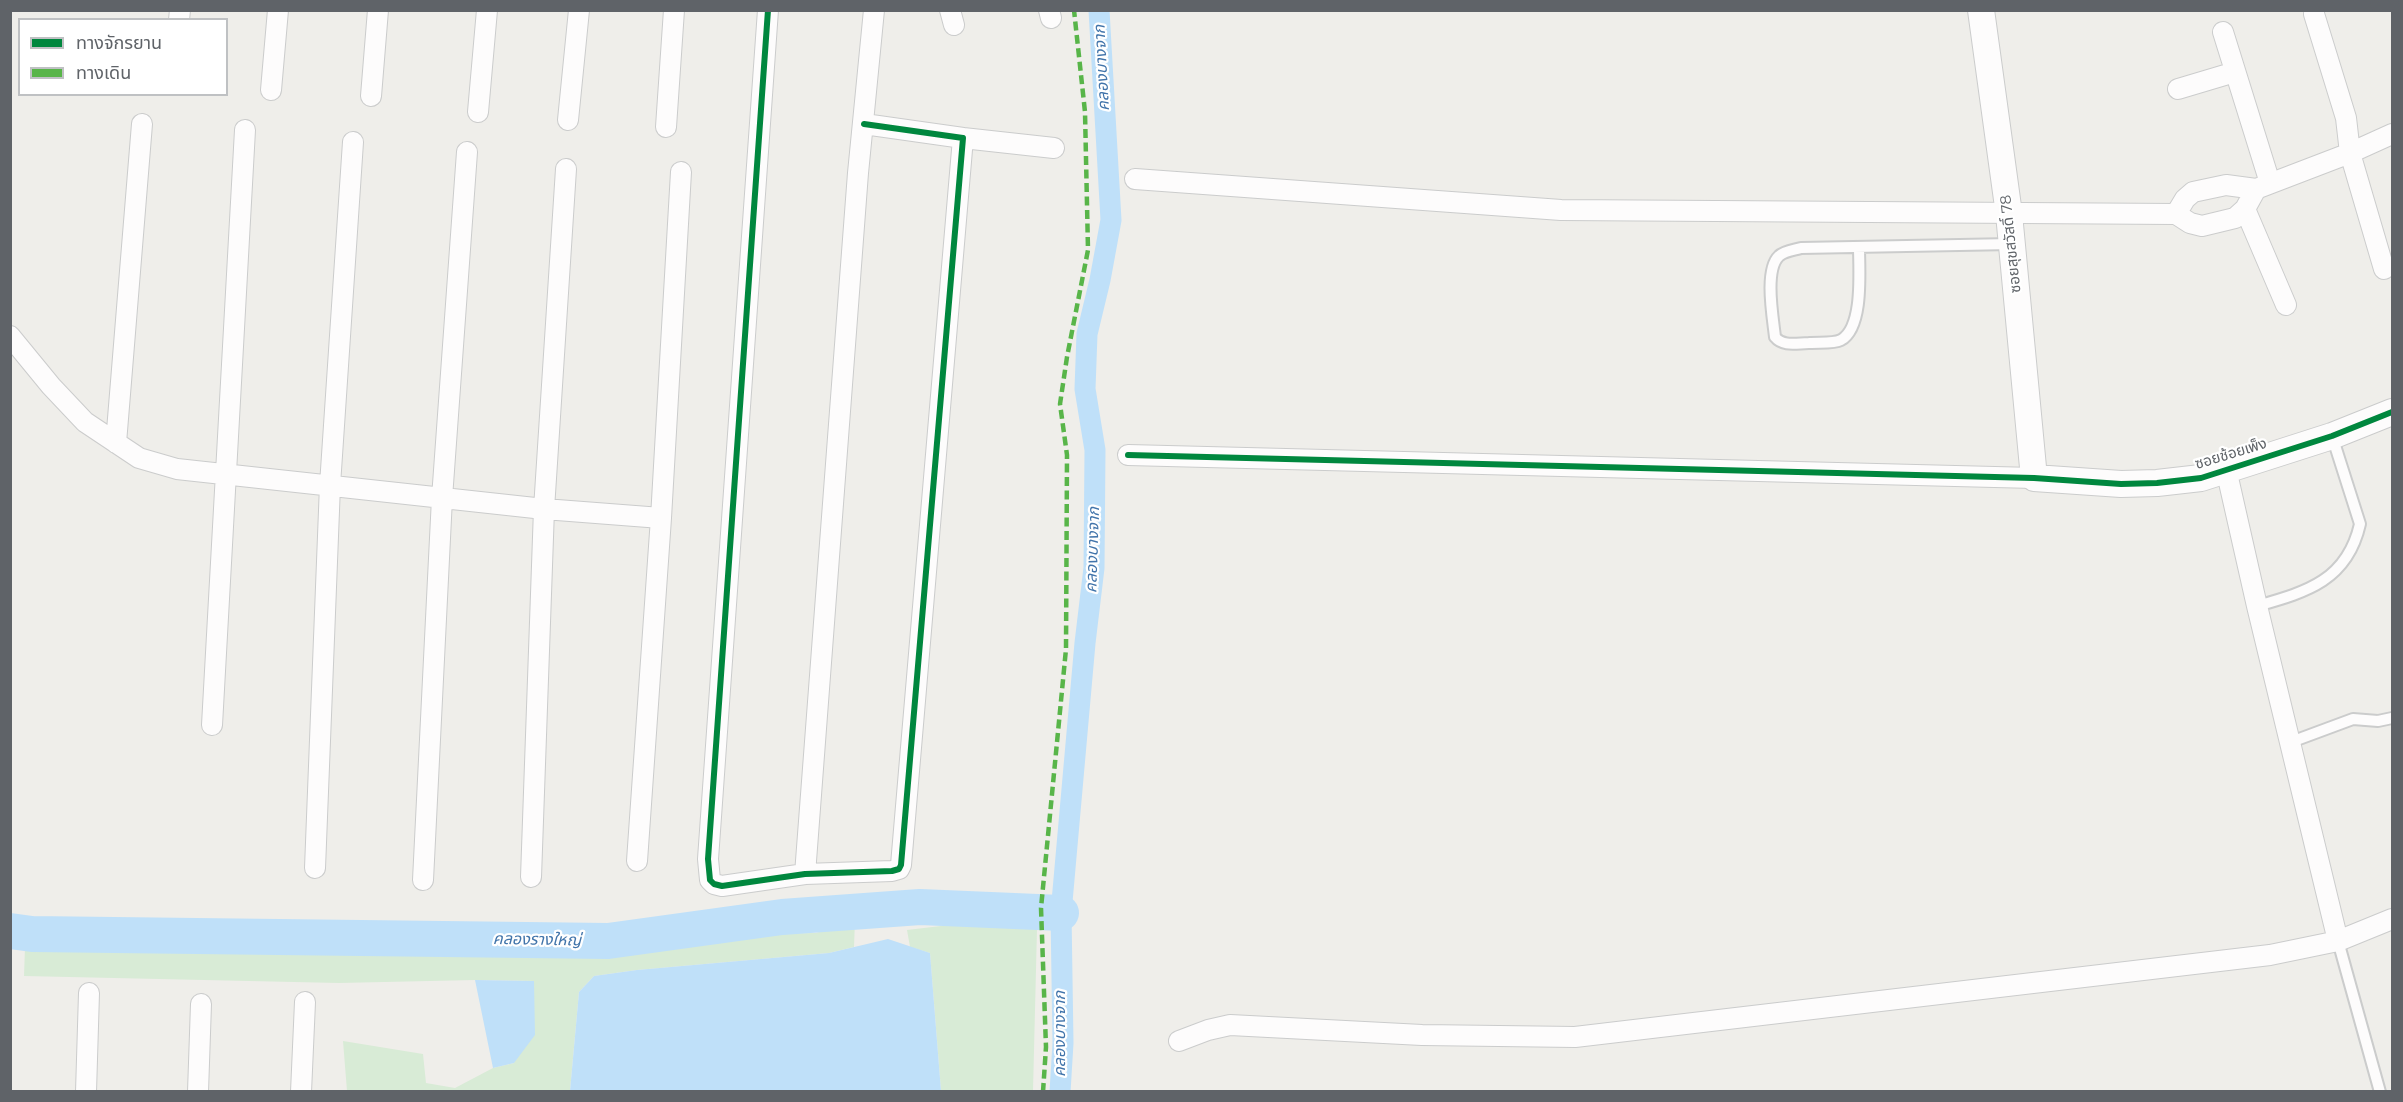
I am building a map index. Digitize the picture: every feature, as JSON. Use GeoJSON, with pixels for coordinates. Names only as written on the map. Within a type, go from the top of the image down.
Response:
{"type":"FeatureCollection","features":[{"type":"Feature","properties":{"kind":"street"},"geometry":{"type":"LineString","coordinates":[[271,90],[278,10]]}},
{"type":"Feature","properties":{"kind":"street"},"geometry":{"type":"LineString","coordinates":[[371,96],[378,10]]}},
{"type":"Feature","properties":{"kind":"street"},"geometry":{"type":"LineString","coordinates":[[478,112],[487,10]]}},
{"type":"Feature","properties":{"kind":"street"},"geometry":{"type":"LineString","coordinates":[[568,120],[579,10]]}},
{"type":"Feature","properties":{"kind":"street"},"geometry":{"type":"LineString","coordinates":[[666,127],[674,10]]}},
{"type":"Feature","properties":{"kind":"street"},"geometry":{"type":"LineString","coordinates":[[768,10],[708,871],[714,884],[722,886],[805,874],[892,871],[899,869],[902,865],[939,402],[963,138]]}},
{"type":"Feature","properties":{"kind":"street"},"geometry":{"type":"LineString","coordinates":[[805,874],[858,173],[874,10]]}},
{"type":"Feature","properties":{"kind":"street","name":"ซอยสุขสวัสดิ์ 78"},"geometry":{"type":"LineString","coordinates":[[1981,10],[2009,214],[2034,478]]}},
{"type":"Feature","properties":{"kind":"street"},"geometry":{"type":"LineString","coordinates":[[2314,14],[2346,118],[2350,153],[2384,269]]}},
{"type":"Feature","properties":{"kind":"street"},"geometry":{"type":"LineString","coordinates":[[2223,32],[2263,186]]}},
{"type":"Feature","properties":{"kind":"street"},"geometry":{"type":"LineString","coordinates":[[2178,88],[2235,72]]}},
{"type":"Feature","properties":{"kind":"street"},"geometry":{"type":"LineString","coordinates":[[116,443],[142,124]]}},
{"type":"Feature","properties":{"kind":"street"},"geometry":{"type":"LineString","coordinates":[[864,124],[1054,148]]}},
{"type":"Feature","properties":{"kind":"street"},"geometry":{"type":"LineString","coordinates":[[212,725],[245,130]]}},
{"type":"Feature","properties":{"kind":"street"},"geometry":{"type":"LineString","coordinates":[[2176,214],[2185,199],[2193,192],[2226,185],[2263,186],[2350,153],[2392,134]]}},
{"type":"Feature","properties":{"kind":"street"},"geometry":{"type":"LineString","coordinates":[[315,868],[330,485],[353,142]]}},
{"type":"Feature","properties":{"kind":"street"},"geometry":{"type":"LineString","coordinates":[[423,880],[442,498],[467,152]]}},
{"type":"Feature","properties":{"kind":"street"},"geometry":{"type":"LineString","coordinates":[[531,877],[544,509],[566,169]]}},
{"type":"Feature","properties":{"kind":"street"},"geometry":{"type":"LineString","coordinates":[[637,861],[661,518],[681,172]]}},
{"type":"Feature","properties":{"kind":"street"},"geometry":{"type":"LineString","coordinates":[[1134,179],[1562,210],[2176,214],[2190,223],[2202,226],[2235,218],[2263,186]]}},
{"type":"Feature","properties":{"kind":"street"},"geometry":{"type":"LineString","coordinates":[[2245,209],[2286,305]]}},
{"type":"Feature","properties":{"kind":"street"},"geometry":{"type":"LineString","coordinates":[[10,336],[51,386],[86,422],[139,458],[148,461],[177,469],[544,509],[661,518]]}},
{"type":"Feature","properties":{"kind":"street","name":"ซอยช้อยเพ็ง"},"geometry":{"type":"LineString","coordinates":[[2034,478],[2121,484],[2201,478],[2332,436],[2392,412]]}},
{"type":"Feature","properties":{"kind":"street"},"geometry":{"type":"LineString","coordinates":[[1128,455],[2034,478]]}},
{"type":"Feature","properties":{"kind":"street"},"geometry":{"type":"LineString","coordinates":[[2226,469],[2338,941]]}},
{"type":"Feature","properties":{"kind":"street"},"geometry":{"type":"LineString","coordinates":[[1179,1041],[1208,1030],[1230,1025],[1422,1035],[1575,1037],[2258,957],[2338,941],[2392,919]]}},
{"type":"Feature","properties":{"kind":"street"},"geometry":{"type":"LineString","coordinates":[[86,1092],[89,993]]}},
{"type":"Feature","properties":{"kind":"street"},"geometry":{"type":"LineString","coordinates":[[301,1092],[305,1002]]}},
{"type":"Feature","properties":{"kind":"street"},"geometry":{"type":"LineString","coordinates":[[198,1092],[201,1004]]}},
{"type":"Feature","properties":{"kind":"lane"},"geometry":{"type":"LineString","coordinates":[[1859,247],[1858,309],[1847,335],[1834,342],[1787,344],[1779,341],[1775,337],[1770,292],[1776,259],[1781,254],[1801,248],[2012,244]]}},
{"type":"Feature","properties":{"kind":"lane"},"geometry":{"type":"LineString","coordinates":[[2257,606],[2309,590],[2328,579],[2344,560],[2357,537],[2360,524],[2332,436]]}},
{"type":"Feature","properties":{"kind":"lane"},"geometry":{"type":"LineString","coordinates":[[2291,742],[2353,719],[2378,722],[2392,718]]}},
{"type":"Feature","properties":{"kind":"lane"},"geometry":{"type":"LineString","coordinates":[[2338,941],[2380,1092]]}},
{"type":"Feature","properties":{"kind":"green space"},"geometry":{"type":"Polygon","coordinates":[[[855,920],[854,947],[829,953],[594,976],[579,992],[570,1091],[347,1091],[343,1041],[423,1054],[426,1083],[455,1088],[493,1068],[514,1063],[534,981],[339,983],[24,976],[25,947],[145,952],[330,951],[481,954],[645,946],[723,934],[816,933],[855,920]]]}},
{"type":"Feature","properties":{"kind":"green space"},"geometry":{"type":"Polygon","coordinates":[[[1028,922],[1037,929],[1033,1091],[941,1091],[930,953],[910,947],[907,930],[1028,922]]]}},
{"type":"Feature","properties":{"kind":"water"},"geometry":{"type":"Polygon","coordinates":[[[888,939],[930,953],[941,1091],[570,1091],[579,992],[594,976],[829,953],[888,939]]]}},
{"type":"Feature","properties":{"kind":"water"},"geometry":{"type":"Polygon","coordinates":[[[475,980],[534,981],[535,1035],[514,1063],[493,1068],[475,980]]]}},
{"type":"Feature","properties":{"kind":"waterway","name":"คลองบางจาก"},"geometry":{"type":"LineString","coordinates":[[1060,1092],[1063,1043],[1061,913],[1085,643],[1094,568],[1095,450],[1085,389],[1087,334],[1111,220],[1099,10]]}},
{"type":"Feature","properties":{"kind":"waterway","name":"คลองรางใหญ่"},"geometry":{"type":"LineString","coordinates":[[10,931],[32,934],[608,941],[782,917],[920,907],[1061,913]]}},
{"type":"Feature","properties":{"kind":"marked path"},"geometry":{"type":"LineString","coordinates":[[1043,1092],[1046,1047],[1041,908],[1066,649],[1067,455],[1060,404],[1088,250],[1085,112],[1074,10]]}},
{"type":"Feature","properties":{"kind":"cycle path"},"geometry":{"type":"LineString","coordinates":[[768,10],[708,859],[710,880],[722,886],[805,874],[892,871],[899,869],[901,865],[963,138],[864,124]]}},
{"type":"Feature","properties":{"kind":"cycle path"},"geometry":{"type":"LineString","coordinates":[[1128,455],[2034,478],[2121,484],[2157,483],[2201,478],[2332,436],[2392,412]]}}]}
